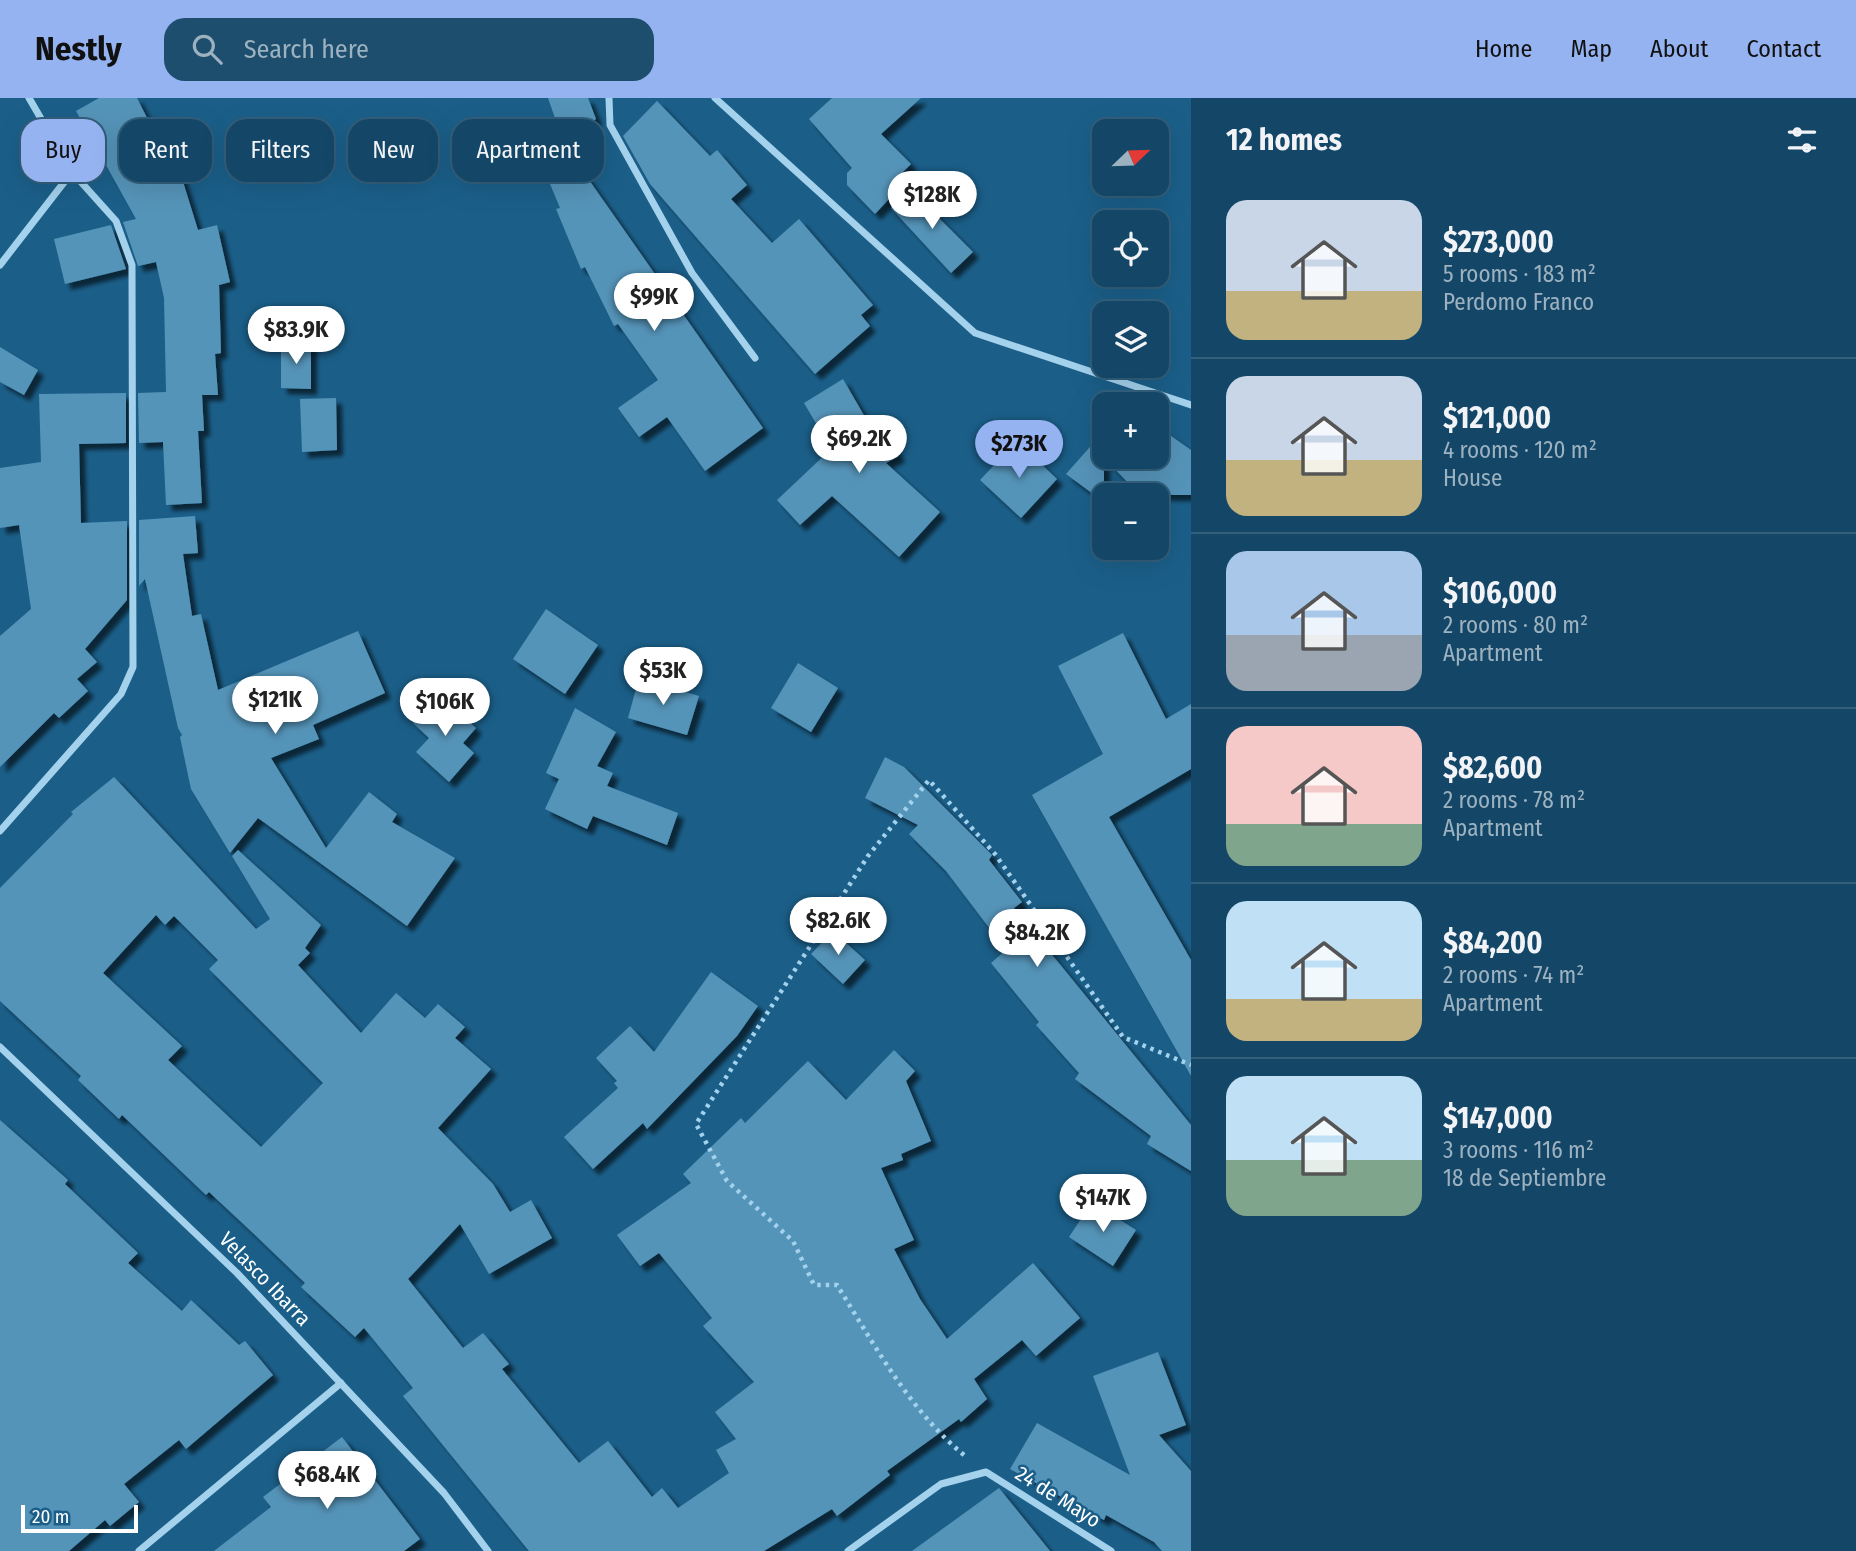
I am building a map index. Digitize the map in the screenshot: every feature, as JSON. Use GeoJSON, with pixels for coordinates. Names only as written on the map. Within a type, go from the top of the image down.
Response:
{"type":"FeatureCollection","features":[{"type":"Feature","properties":{"kind":"street"},"geometry":{"type":"LineString","coordinates":[[29,98],[41,119]]}},
{"type":"Feature","properties":{"kind":"street"},"geometry":{"type":"LineString","coordinates":[[609,98],[610,125],[692,273],[755,358]]}},
{"type":"Feature","properties":{"kind":"street"},"geometry":{"type":"LineString","coordinates":[[715,98],[975,333],[1191,405]]}},
{"type":"Feature","properties":{"kind":"street"},"geometry":{"type":"LineString","coordinates":[[0,265],[64,182]]}},
{"type":"Feature","properties":{"kind":"street"},"geometry":{"type":"LineString","coordinates":[[0,831],[113,705],[128,682],[133,667],[132,265],[116,222],[81,182]]}},
{"type":"Feature","properties":{"kind":"street","name":"Velasco Ibarra"},"geometry":{"type":"LineString","coordinates":[[0,1047],[237,1273],[444,1493],[488,1551]]}},
{"type":"Feature","properties":{"kind":"street"},"geometry":{"type":"LineString","coordinates":[[138,1551],[341,1383]]}},
{"type":"Feature","properties":{"kind":"street"},"geometry":{"type":"LineString","coordinates":[[848,1551],[941,1483],[986,1472]]}},
{"type":"Feature","properties":{"kind":"street","name":"24 de Mayo"},"geometry":{"type":"LineString","coordinates":[[986,1472],[1111,1551]]}},
{"type":"Feature","properties":{"kind":"path"},"geometry":{"type":"LineString","coordinates":[[986,1472],[939,1434],[885,1360],[837,1285],[814,1285],[793,1241],[727,1181],[696,1124],[868,856],[929,780],[995,854],[1123,1037],[1191,1065]]}},
{"type":"Feature","properties":{"kind":"building"},"geometry":{"type":"Polygon","coordinates":[[[99,98],[137,98],[148,119],[119,119],[119,182],[183,182],[198,230],[217,225],[230,282],[219,285],[221,353],[215,354],[218,395],[202,395],[204,431],[198,431],[202,503],[166,505],[163,442],[139,443],[138,393],[166,392],[164,298],[156,262],[138,266],[123,222],[136,219],[105,163],[105,119],[80,119],[76,111],[99,98]]]}},
{"type":"Feature","properties":{"kind":"building"},"geometry":{"type":"Polygon","coordinates":[[[548,98],[588,98],[596,119],[555,119],[548,98]]]}},
{"type":"Feature","properties":{"kind":"building"},"geometry":{"type":"Polygon","coordinates":[[[832,98],[921,98],[881,134],[911,164],[898,177],[904,183],[875,214],[847,185],[847,173],[852,168],[809,119],[832,98]]]}},
{"type":"Feature","properties":{"kind":"building"},"geometry":{"type":"Polygon","coordinates":[[[657,101],[710,156],[717,150],[747,185],[731,199],[772,243],[799,219],[873,305],[861,315],[870,326],[815,374],[650,184],[623,136],[657,101]]]}},
{"type":"Feature","properties":{"kind":"building"},"geometry":{"type":"Polygon","coordinates":[[[590,182],[763,428],[705,471],[667,417],[639,437],[618,408],[658,380],[618,324],[614,326],[585,267],[581,269],[556,209],[560,208],[550,184],[590,182]]]}},
{"type":"Feature","properties":{"kind":"building"},"geometry":{"type":"Polygon","coordinates":[[[910,189],[973,252],[951,273],[891,208],[910,189]]]}},
{"type":"Feature","properties":{"kind":"building"},"geometry":{"type":"Polygon","coordinates":[[[111,225],[126,269],[65,284],[54,239],[111,225]]]}},
{"type":"Feature","properties":{"kind":"building"},"geometry":{"type":"Polygon","coordinates":[[[281,343],[311,343],[311,389],[281,388],[281,343]]]}},
{"type":"Feature","properties":{"kind":"building"},"geometry":{"type":"Polygon","coordinates":[[[0,347],[38,370],[24,395],[0,382],[0,347]]]}},
{"type":"Feature","properties":{"kind":"building"},"geometry":{"type":"Polygon","coordinates":[[[843,379],[869,424],[878,419],[899,456],[886,463],[940,512],[899,557],[832,496],[800,525],[777,500],[831,449],[804,403],[843,379]]]}},
{"type":"Feature","properties":{"kind":"building"},"geometry":{"type":"Polygon","coordinates":[[[126,393],[126,443],[79,444],[81,523],[127,521],[127,600],[85,649],[97,662],[77,679],[88,691],[59,718],[54,713],[0,767],[0,636],[31,609],[19,525],[0,528],[0,468],[41,462],[39,394],[126,393]]]}},
{"type":"Feature","properties":{"kind":"building"},"geometry":{"type":"Polygon","coordinates":[[[336,398],[337,450],[302,452],[300,399],[336,398]]]}},
{"type":"Feature","properties":{"kind":"building"},"geometry":{"type":"Polygon","coordinates":[[[1169,434],[1191,450],[1191,495],[1169,495],[1169,483],[1128,483],[1115,469],[1169,469],[1169,434]]]}},
{"type":"Feature","properties":{"kind":"building"},"geometry":{"type":"Polygon","coordinates":[[[1017,441],[1057,479],[1021,518],[980,480],[1017,441]]]}},
{"type":"Feature","properties":{"kind":"building"},"geometry":{"type":"Polygon","coordinates":[[[1092,445],[1092,469],[1104,469],[1104,483],[1092,483],[1092,493],[1066,474],[1092,445]]]}},
{"type":"Feature","properties":{"kind":"building"},"geometry":{"type":"Polygon","coordinates":[[[195,516],[198,553],[183,554],[192,616],[201,614],[218,690],[358,631],[385,693],[313,725],[319,739],[271,758],[326,848],[369,792],[397,814],[392,822],[455,858],[407,926],[258,818],[230,853],[191,789],[180,737],[182,735],[178,728],[145,579],[139,586],[139,520],[195,516]]]}},
{"type":"Feature","properties":{"kind":"building"},"geometry":{"type":"Polygon","coordinates":[[[546,609],[598,645],[565,694],[513,659],[546,609]]]}},
{"type":"Feature","properties":{"kind":"building"},"geometry":{"type":"Polygon","coordinates":[[[1123,633],[1166,719],[1191,704],[1191,769],[1109,817],[1191,960],[1191,1076],[1032,795],[1103,754],[1058,666],[1123,633]]]}},
{"type":"Feature","properties":{"kind":"building"},"geometry":{"type":"Polygon","coordinates":[[[798,663],[838,688],[811,732],[771,708],[798,663]]]}},
{"type":"Feature","properties":{"kind":"building"},"geometry":{"type":"Polygon","coordinates":[[[639,678],[699,696],[687,735],[628,718],[639,678]]]}},
{"type":"Feature","properties":{"kind":"building"},"geometry":{"type":"Polygon","coordinates":[[[438,694],[476,728],[463,743],[474,753],[449,782],[416,752],[429,738],[413,723],[438,694]]]}},
{"type":"Feature","properties":{"kind":"building"},"geometry":{"type":"Polygon","coordinates":[[[575,708],[616,732],[597,766],[613,773],[607,786],[678,813],[667,845],[593,816],[587,829],[545,809],[559,779],[546,773],[575,708]]]}},
{"type":"Feature","properties":{"kind":"building"},"geometry":{"type":"Polygon","coordinates":[[[885,757],[904,767],[992,855],[989,860],[1022,902],[1014,908],[1191,1125],[1191,1171],[1147,1144],[1151,1136],[1075,1079],[1079,1073],[1036,1025],[1039,1022],[991,963],[1006,950],[946,871],[909,834],[918,825],[865,798],[885,757]]]}},
{"type":"Feature","properties":{"kind":"building"},"geometry":{"type":"Polygon","coordinates":[[[114,777],[256,929],[270,919],[232,856],[238,850],[321,925],[305,948],[310,953],[298,965],[361,1033],[396,993],[425,1018],[438,1004],[465,1027],[455,1038],[491,1069],[438,1128],[493,1184],[510,1212],[531,1200],[552,1238],[489,1274],[460,1224],[408,1279],[463,1348],[483,1333],[509,1364],[502,1369],[579,1463],[608,1441],[652,1497],[662,1488],[678,1508],[729,1473],[716,1450],[736,1439],[715,1412],[754,1382],[703,1326],[712,1318],[659,1253],[640,1266],[617,1235],[691,1183],[683,1174],[741,1118],[745,1123],[808,1061],[846,1100],[894,1050],[915,1071],[906,1081],[931,1141],[901,1154],[903,1160],[881,1168],[914,1240],[894,1249],[920,1299],[947,1339],[1033,1263],[1080,1318],[1036,1356],[1022,1340],[974,1379],[987,1399],[961,1422],[959,1419],[887,1471],[890,1475],[837,1516],[832,1509],[764,1551],[529,1551],[403,1396],[413,1388],[364,1328],[355,1337],[301,1287],[305,1283],[254,1234],[209,1192],[206,1195],[122,1115],[119,1119],[78,1080],[81,1076],[0,1001],[0,888],[73,814],[71,812],[114,777]],[[156,915],[103,973],[182,1046],[168,1060],[261,1147],[323,1083],[209,969],[218,960],[174,916],[165,925],[156,915]]]}},
{"type":"Feature","properties":{"kind":"building"},"geometry":{"type":"Polygon","coordinates":[[[833,931],[865,960],[843,984],[811,954],[833,931]]]}},
{"type":"Feature","properties":{"kind":"building"},"geometry":{"type":"Polygon","coordinates":[[[711,972],[758,1006],[737,1036],[647,1129],[643,1123],[593,1169],[564,1137],[618,1088],[614,1083],[617,1081],[596,1058],[630,1026],[654,1052],[711,972]]]}},
{"type":"Feature","properties":{"kind":"building"},"geometry":{"type":"Polygon","coordinates":[[[0,1120],[68,1180],[65,1184],[138,1253],[128,1263],[182,1311],[191,1300],[239,1345],[245,1341],[273,1375],[186,1449],[179,1440],[124,1484],[139,1502],[110,1526],[105,1520],[69,1551],[0,1551],[0,1120]]]}},
{"type":"Feature","properties":{"kind":"building"},"geometry":{"type":"Polygon","coordinates":[[[1092,1202],[1136,1230],[1113,1266],[1069,1237],[1092,1202]]]}},
{"type":"Feature","properties":{"kind":"building"},"geometry":{"type":"Polygon","coordinates":[[[1158,1352],[1186,1425],[1159,1435],[1191,1471],[1191,1551],[1162,1551],[1154,1542],[1106,1515],[1104,1520],[1010,1469],[1037,1423],[1130,1475],[1093,1376],[1158,1352]]]}},
{"type":"Feature","properties":{"kind":"building"},"geometry":{"type":"Polygon","coordinates":[[[342,1437],[420,1539],[404,1551],[214,1551],[271,1507],[263,1497],[342,1437]]]}},
{"type":"Feature","properties":{"kind":"building"},"geometry":{"type":"Polygon","coordinates":[[[999,1488],[1050,1551],[912,1551],[999,1488]]]}}]}
